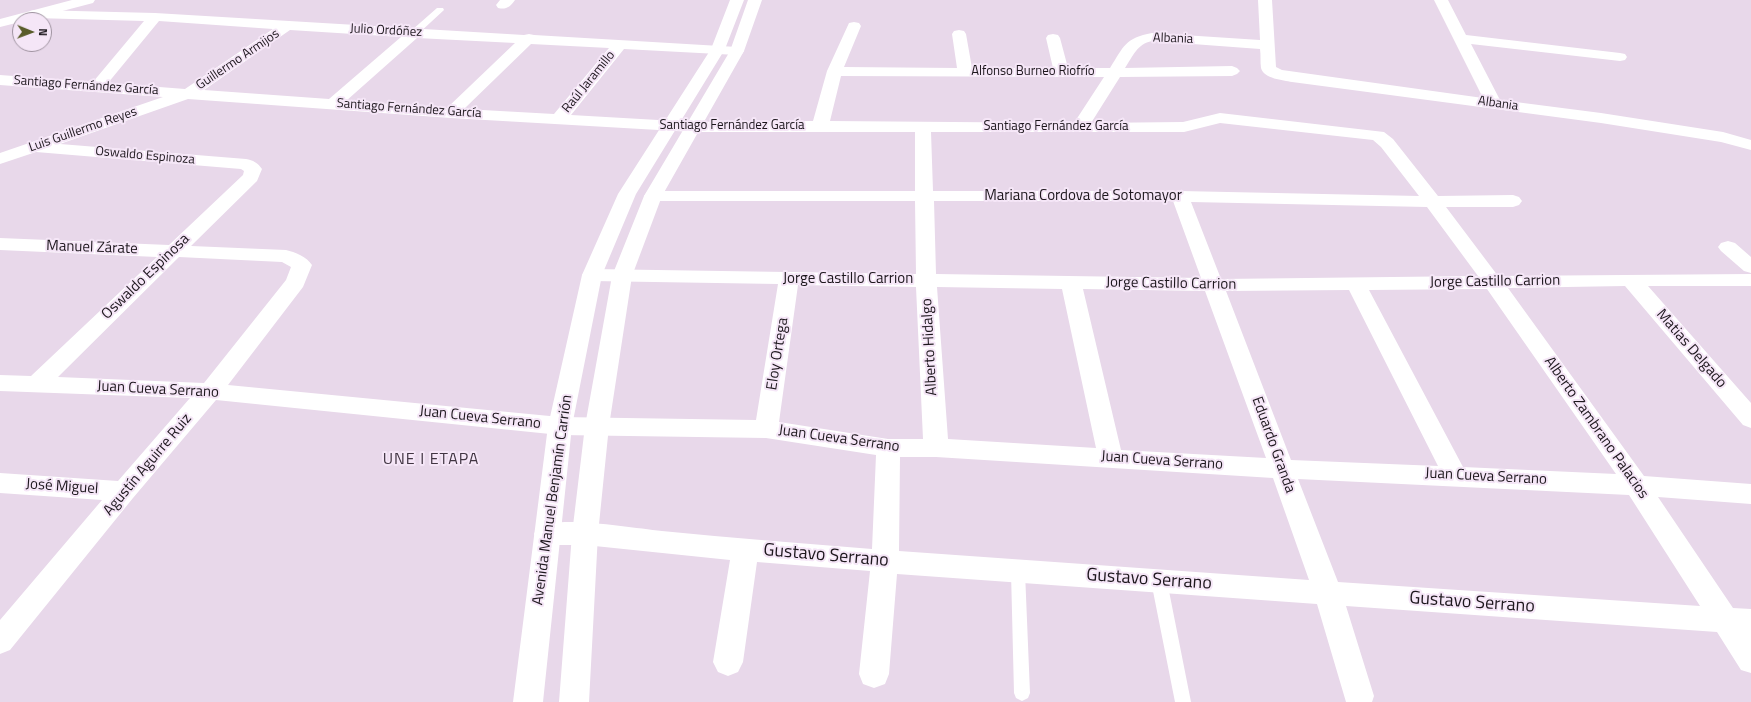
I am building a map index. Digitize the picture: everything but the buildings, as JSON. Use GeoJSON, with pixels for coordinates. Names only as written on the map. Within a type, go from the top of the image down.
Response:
{"type":"FeatureCollection","features":[{"type":"Feature","properties":{"kind":"main road"},"geometry":{"type":"LineString","coordinates":[[0,17],[66,0]]}},
{"type":"Feature","properties":{"kind":"main road"},"geometry":{"type":"LineString","coordinates":[[43,12],[88,0]]}},
{"type":"Feature","properties":{"kind":"main road","name":"Avenida Manuel Benjamín Carrión"},"geometry":{"type":"LineString","coordinates":[[528,702],[560,426],[592,275],[627,194],[670,126],[727,50],[737,0]]}},
{"type":"Feature","properties":{"kind":"main road","name":"Avenida Manuel Benjamín Carrión"},"geometry":{"type":"LineString","coordinates":[[574,702],[585,534],[597,426],[622,276],[653,196],[693,127],[727,50],[755,0]]}},
{"type":"Feature","properties":{"kind":"main road","name":"Albania"},"geometry":{"type":"LineString","coordinates":[[1265,0],[1268,69],[1277,74],[1601,118],[1723,137],[1751,145]]}},
{"type":"Feature","properties":{"kind":"main road"},"geometry":{"type":"LineString","coordinates":[[1441,0],[1494,104]]}},
{"type":"Feature","properties":{"kind":"main road","name":"Julio Ordóñez"},"geometry":{"type":"LineString","coordinates":[[52,14],[155,17],[287,26],[727,50]]}},
{"type":"Feature","properties":{"kind":"main road"},"geometry":{"type":"LineString","coordinates":[[96,87],[155,17]]}},
{"type":"Feature","properties":{"kind":"main road"},"geometry":{"type":"LineString","coordinates":[[0,23],[12,20]]}},
{"type":"Feature","properties":{"kind":"main road","name":"Guillermo Armijos"},"geometry":{"type":"LineString","coordinates":[[189,93],[287,26]]}},
{"type":"Feature","properties":{"kind":"main road"},"geometry":{"type":"LineString","coordinates":[[820,126],[835,71],[854,26]]}},
{"type":"Feature","properties":{"kind":"main road"},"geometry":{"type":"LineString","coordinates":[[333,104],[415,32]]}},
{"type":"Feature","properties":{"kind":"main road"},"geometry":{"type":"LineString","coordinates":[[959,34],[965,72]]}},
{"type":"Feature","properties":{"kind":"main road","name":"Albania"},"geometry":{"type":"LineString","coordinates":[[1079,128],[1133,44],[1142,39],[1152,37],[1267,45]]}},
{"type":"Feature","properties":{"kind":"main road"},"geometry":{"type":"LineString","coordinates":[[451,113],[529,38]]}},
{"type":"Feature","properties":{"kind":"main road"},"geometry":{"type":"LineString","coordinates":[[1053,38],[1062,73]]}},
{"type":"Feature","properties":{"kind":"main road"},"geometry":{"type":"LineString","coordinates":[[1461,38],[1620,57]]}},
{"type":"Feature","properties":{"kind":"main road","name":"Raúl Jaramillo"},"geometry":{"type":"LineString","coordinates":[[558,120],[620,44]]}},
{"type":"Feature","properties":{"kind":"main road","name":"Alfonso Burneo Riofrío"},"geometry":{"type":"LineString","coordinates":[[835,71],[1062,73],[1116,71],[1232,71]]}},
{"type":"Feature","properties":{"kind":"main road","name":"Santiago Fernández García"},"geometry":{"type":"LineString","coordinates":[[1,81],[189,93],[451,113],[693,127],[820,126],[1079,128],[1184,126],[1220,118],[1378,136],[1387,143],[1433,202]]}},
{"type":"Feature","properties":{"kind":"main road","name":"Luis Guillermo Reyes"},"geometry":{"type":"LineString","coordinates":[[0,159],[189,93]]}},
{"type":"Feature","properties":{"kind":"main road","name":"Alberto Hidalgo"},"geometry":{"type":"LineString","coordinates":[[923,127],[926,280],[936,448]]}},
{"type":"Feature","properties":{"kind":"main road","name":"Oswaldo Espinoza"},"geometry":{"type":"LineString","coordinates":[[35,147],[246,164],[253,169]]}},
{"type":"Feature","properties":{"kind":"main road","name":"Oswaldo Espinosa"},"geometry":{"type":"LineString","coordinates":[[36,385],[251,177],[253,169]]}},
{"type":"Feature","properties":{"kind":"main road","name":"Mariana Cordova de Sotomayor"},"geometry":{"type":"LineString","coordinates":[[653,196],[1180,196],[1433,202],[1513,201]]}},
{"type":"Feature","properties":{"kind":"main road","name":"Eduardo Granda"},"geometry":{"type":"LineString","coordinates":[[1180,196],[1328,593],[1359,696]]}},
{"type":"Feature","properties":{"kind":"main road","name":"Alberto Zambrano Palacios"},"geometry":{"type":"LineString","coordinates":[[1433,202],[1493,282],[1636,485],[1751,660]]}},
{"type":"Feature","properties":{"kind":"main road"},"geometry":{"type":"LineString","coordinates":[[1728,247],[1751,267]]}},
{"type":"Feature","properties":{"kind":"main road","name":"Manuel Zárate"},"geometry":{"type":"LineString","coordinates":[[5,249],[173,251],[286,256],[302,264]]}},
{"type":"Feature","properties":{"kind":"main road","name":"Agustín Aguirre Ruiz"},"geometry":{"type":"LineString","coordinates":[[2,637],[210,391],[296,282],[302,264]]}},
{"type":"Feature","properties":{"kind":"main road","name":"Jorge Castillo Carrion"},"geometry":{"type":"LineString","coordinates":[[592,275],[789,280],[926,280],[1214,285],[1751,280]]}},
{"type":"Feature","properties":{"kind":"main road","name":"Eloy Ortega"},"geometry":{"type":"LineString","coordinates":[[766,429],[789,280]]}},
{"type":"Feature","properties":{"kind":"main road","name":"Matias Delgado"},"geometry":{"type":"LineString","coordinates":[[1631,280],[1751,419]]}},
{"type":"Feature","properties":{"kind":"main road"},"geometry":{"type":"LineString","coordinates":[[1071,282],[1110,457]]}},
{"type":"Feature","properties":{"kind":"main road"},"geometry":{"type":"LineString","coordinates":[[1356,284],[1455,476]]}},
{"type":"Feature","properties":{"kind":"main road","name":"Juan Cueva Serrano"},"geometry":{"type":"LineString","coordinates":[[0,382],[36,385],[210,391],[560,426],[766,429],[888,448],[936,448],[1110,457],[1281,469],[1636,485],[1751,494]]}},
{"type":"Feature","properties":{"kind":"main road"},"geometry":{"type":"LineString","coordinates":[[874,674],[885,561],[888,448]]}},
{"type":"Feature","properties":{"kind":"main road","name":"José Miguel"},"geometry":{"type":"LineString","coordinates":[[0,483],[124,491]]}},
{"type":"Feature","properties":{"kind":"main road","name":"Gustavo Serrano"},"geometry":{"type":"LineString","coordinates":[[547,534],[585,534],[745,550],[1018,572],[1751,622]]}},
{"type":"Feature","properties":{"kind":"main road"},"geometry":{"type":"LineString","coordinates":[[728,662],[745,550]]}},
{"type":"Feature","properties":{"kind":"lane"},"geometry":{"type":"LineString","coordinates":[[415,32],[440,10]]}},
{"type":"Feature","properties":{"kind":"lane"},"geometry":{"type":"LineString","coordinates":[[1018,572],[1022,693]]}},
{"type":"Feature","properties":{"kind":"lane"},"geometry":{"type":"LineString","coordinates":[[1159,581],[1183,702]]}},
{"type":"Feature","properties":{"kind":"district","name":"UNE I ETAPA"},"geometry":{"type":"Point","coordinates":[431,460]}}]}
